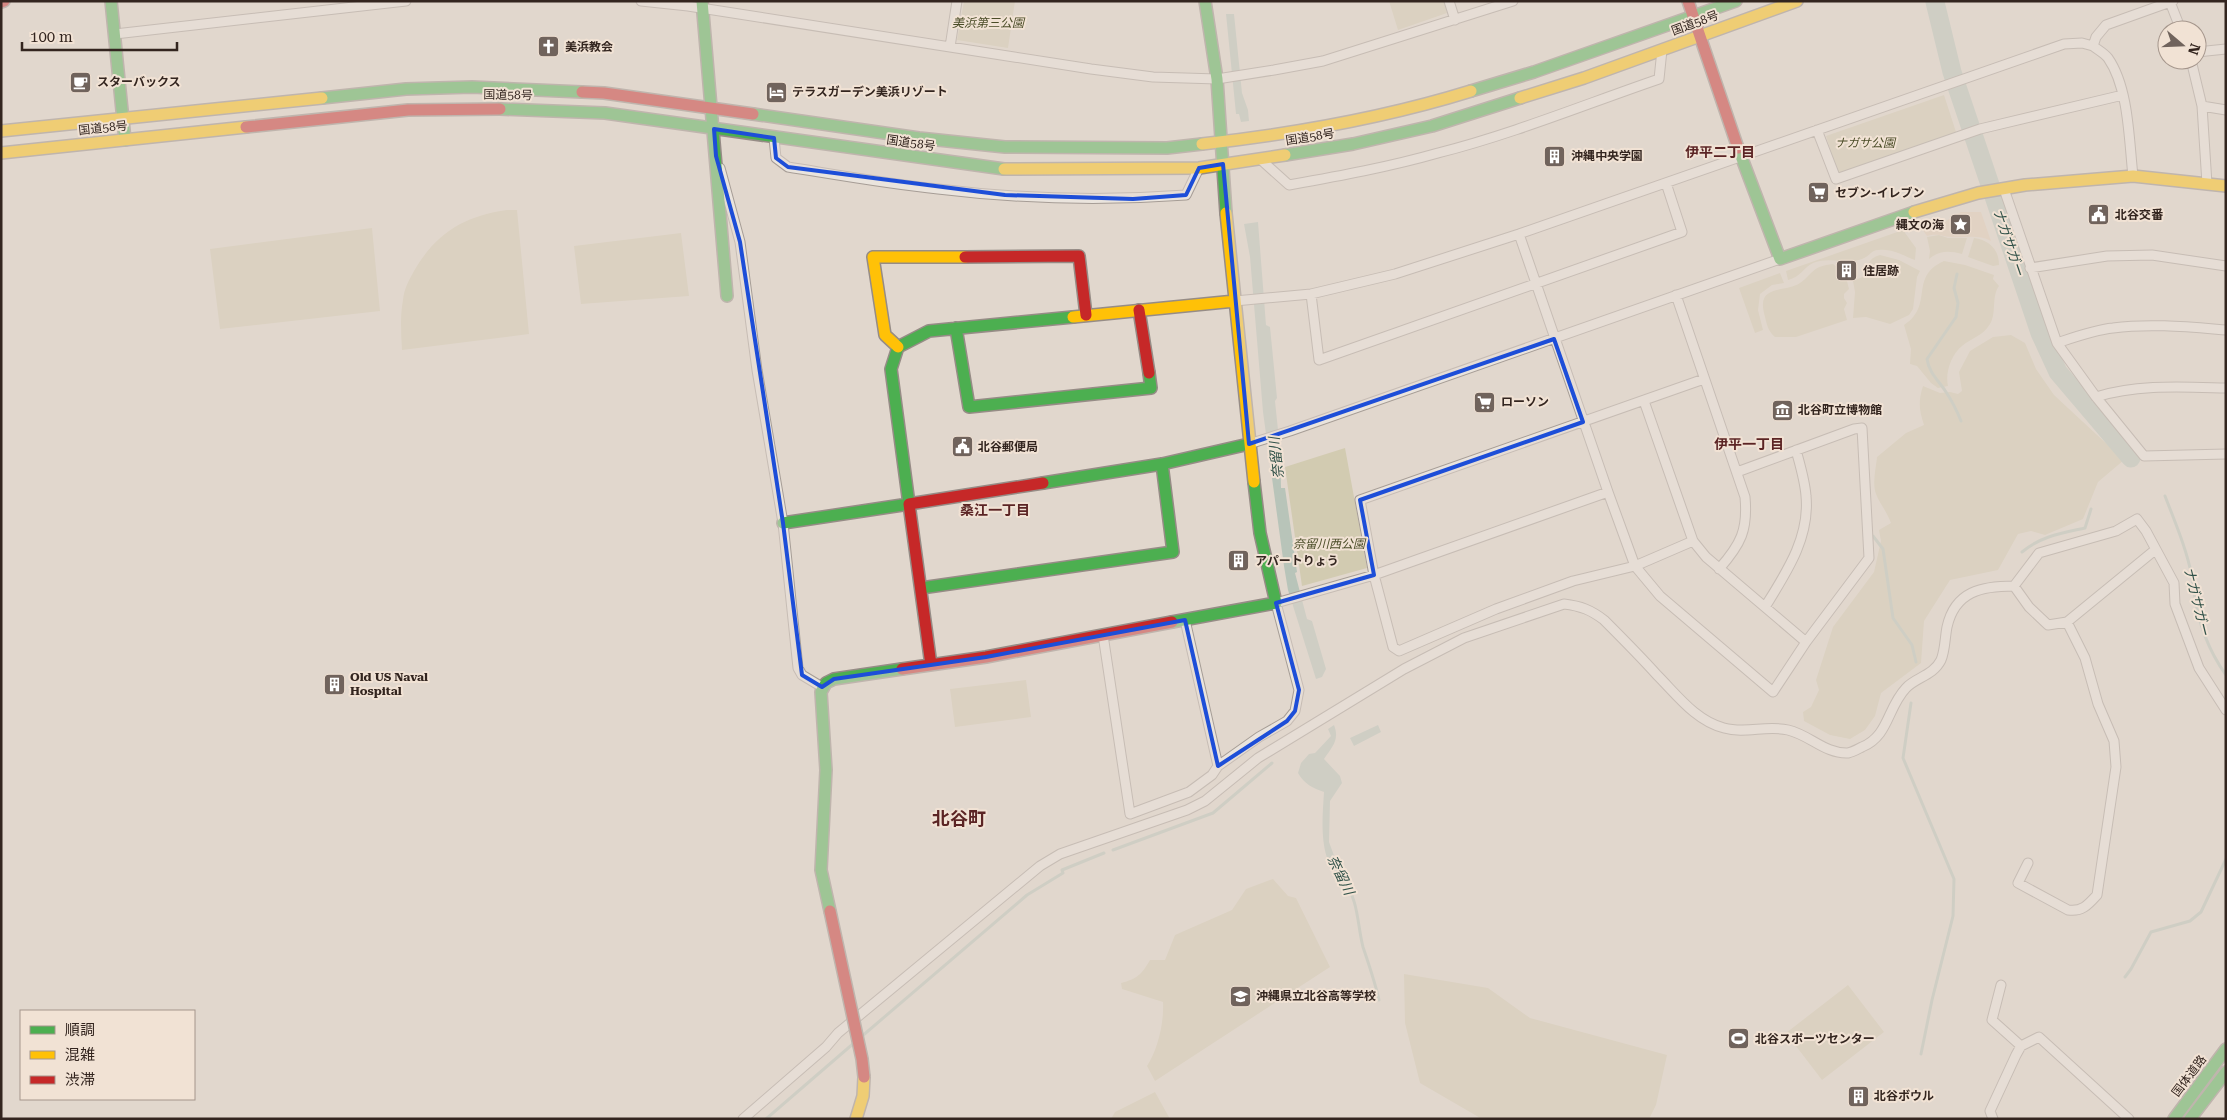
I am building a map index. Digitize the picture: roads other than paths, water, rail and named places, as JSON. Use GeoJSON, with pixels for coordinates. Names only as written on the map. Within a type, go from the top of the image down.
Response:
{"type":"FeatureCollection","features":[{"type":"Feature","properties":{"kind":"main road"},"geometry":{"type":"LineString","coordinates":[[111,1],[124,140]]}},
{"type":"Feature","properties":{"kind":"main road"},"geometry":{"type":"LineString","coordinates":[[856,1119],[863,1096],[864,1077],[862,1059],[821,870],[826,770],[820,694],[822,687],[834,679],[1103,636],[1276,603],[1260,533],[1249,444],[1221,143],[1217,79],[1206,1]]}},
{"type":"Feature","properties":{"kind":"main road"},"geometry":{"type":"LineString","coordinates":[[1688,1],[1741,156],[1780,259],[1916,211],[1979,193],[2025,185],[2133,176],[2226,186]]}},
{"type":"Feature","properties":{"kind":"main road","name":"国道58号"},"geometry":{"type":"LineString","coordinates":[[1,131],[406,89],[472,87],[604,93],[919,138],[1005,147],[1119,150],[1221,143],[1336,126],[1424,106],[1534,72],[1736,1]]}},
{"type":"Feature","properties":{"kind":"main road","name":"国道58号"},"geometry":{"type":"LineString","coordinates":[[1,153],[408,110],[471,108],[605,114],[1004,169],[1199,168],[1353,144],[1432,126],[1584,78],[1797,1]]}},
{"type":"Feature","properties":{"kind":"main road"},"geometry":{"type":"LineString","coordinates":[[703,5],[727,296]]}},
{"type":"Feature","properties":{"kind":"main road"},"geometry":{"type":"LineString","coordinates":[[898,347],[885,335],[873,257],[1079,256],[1086,315]]}},
{"type":"Feature","properties":{"kind":"main road"},"geometry":{"type":"LineString","coordinates":[[931,665],[891,369],[898,347],[930,331],[1235,301]]}},
{"type":"Feature","properties":{"kind":"main road"},"geometry":{"type":"LineString","coordinates":[[956,328],[969,407],[1151,388],[1138,310]]}},
{"type":"Feature","properties":{"kind":"main road"},"geometry":{"type":"LineString","coordinates":[[784,523],[1162,464],[1249,444]]}},
{"type":"Feature","properties":{"kind":"main road"},"geometry":{"type":"LineString","coordinates":[[921,588],[1173,552],[1162,464]]}},
{"type":"Feature","properties":{"kind":"main road","name":"国体道路"},"geometry":{"type":"LineString","coordinates":[[2174,1119],[2226,1049]]}},
{"type":"Feature","properties":{"kind":"main road"},"geometry":{"type":"LineString","coordinates":[[2190,1119],[2226,1072]]}},
{"type":"Feature","properties":{"kind":"street"},"geometry":{"type":"LineString","coordinates":[[115,34],[346,4],[406,1]]}},
{"type":"Feature","properties":{"kind":"street"},"geometry":{"type":"LineString","coordinates":[[641,1],[703,5],[950,47],[1153,76],[1217,79],[1323,61],[1513,1]]}},
{"type":"Feature","properties":{"kind":"street"},"geometry":{"type":"LineString","coordinates":[[950,47],[957,1]]}},
{"type":"Feature","properties":{"kind":"street"},"geometry":{"type":"LineString","coordinates":[[1450,1],[1455,20]]}},
{"type":"Feature","properties":{"kind":"street"},"geometry":{"type":"LineString","coordinates":[[2093,46],[2096,37],[2106,25],[2172,2],[2178,20]]}},
{"type":"Feature","properties":{"kind":"street"},"geometry":{"type":"LineString","coordinates":[[1235,301],[1311,294],[1395,274],[1519,234],[2064,44],[2082,43],[2093,46],[2106,56],[2115,70],[2123,95],[2133,176]]}},
{"type":"Feature","properties":{"kind":"street"},"geometry":{"type":"LineString","coordinates":[[2207,51],[2226,49]]}},
{"type":"Feature","properties":{"kind":"street"},"geometry":{"type":"LineString","coordinates":[[1260,159],[1289,185],[1358,173],[1439,153],[1486,139],[1659,79],[1662,50]]}},
{"type":"Feature","properties":{"kind":"street"},"geometry":{"type":"LineString","coordinates":[[2193,70],[2202,106],[2207,184]]}},
{"type":"Feature","properties":{"kind":"street"},"geometry":{"type":"LineString","coordinates":[[1817,130],[1836,179],[1980,128],[2123,95]]}},
{"type":"Feature","properties":{"kind":"street"},"geometry":{"type":"LineString","coordinates":[[2202,106],[2226,110]]}},
{"type":"Feature","properties":{"kind":"street"},"geometry":{"type":"LineString","coordinates":[[774,138],[776,158],[788,167],[938,189],[1005,195],[1133,199],[1186,195],[1199,168]]}},
{"type":"Feature","properties":{"kind":"street"},"geometry":{"type":"LineString","coordinates":[[716,156],[740,242],[757,370],[784,523],[798,668],[802,675],[822,687]]}},
{"type":"Feature","properties":{"kind":"street"},"geometry":{"type":"LineString","coordinates":[[1311,294],[1319,360],[1682,232],[1666,183]]}},
{"type":"Feature","properties":{"kind":"street"},"geometry":{"type":"LineString","coordinates":[[2004,189],[2057,343],[2096,397],[2144,456],[2226,454]]}},
{"type":"Feature","properties":{"kind":"street"},"geometry":{"type":"LineString","coordinates":[[1519,234],[1554,339],[1635,566],[1660,596],[1773,692],[1806,642],[1869,558],[1862,428],[1854,429],[1737,472]]}},
{"type":"Feature","properties":{"kind":"street"},"geometry":{"type":"LineString","coordinates":[[2030,268],[2107,256],[2152,256],[2226,266]]}},
{"type":"Feature","properties":{"kind":"street"},"geometry":{"type":"LineString","coordinates":[[1249,444],[1780,259]]}},
{"type":"Feature","properties":{"kind":"street"},"geometry":{"type":"LineString","coordinates":[[1676,295],[1745,497],[1747,516],[1745,527],[1734,552],[1719,569]]}},
{"type":"Feature","properties":{"kind":"street"},"geometry":{"type":"LineString","coordinates":[[2057,343],[2112,328],[2181,326],[2226,330]]}},
{"type":"Feature","properties":{"kind":"street"},"geometry":{"type":"LineString","coordinates":[[1693,540],[1635,566],[1573,581],[1496,609],[1399,651],[1393,647],[1374,575],[1360,500],[1704,379]]}},
{"type":"Feature","properties":{"kind":"street"},"geometry":{"type":"LineString","coordinates":[[2096,397],[2108,393],[2171,386],[2226,388]]}},
{"type":"Feature","properties":{"kind":"street"},"geometry":{"type":"LineString","coordinates":[[1644,401],[1693,540],[1706,557],[1719,569],[1806,642]]}},
{"type":"Feature","properties":{"kind":"street"},"geometry":{"type":"LineString","coordinates":[[1765,607],[1794,558],[1805,524],[1806,495],[1796,450]]}},
{"type":"Feature","properties":{"kind":"street"},"geometry":{"type":"LineString","coordinates":[[1103,636],[1130,814],[1189,792],[1212,775],[1218,766],[1259,737],[1287,721],[1295,711],[1299,690],[1276,603],[1306,596],[1374,575],[1608,492]]}},
{"type":"Feature","properties":{"kind":"street"},"geometry":{"type":"LineString","coordinates":[[2014,586],[2040,552],[2116,530],[2137,519],[2146,531],[2174,583],[2174,604],[2198,668],[2226,710]]}},
{"type":"Feature","properties":{"kind":"street"},"geometry":{"type":"LineString","coordinates":[[2014,586],[2029,607],[2048,625],[2067,622],[2156,550]]}},
{"type":"Feature","properties":{"kind":"street"},"geometry":{"type":"LineString","coordinates":[[743,1119],[826,1047],[838,1033],[1040,866],[1060,854],[1186,810],[1205,801],[1258,758],[1404,669],[1464,638],[1564,604],[1579,606],[1592,610],[1604,620],[1692,710],[1711,724],[1725,729],[1766,728],[1789,730],[1829,750],[1850,753],[1866,746],[1880,735],[1895,700],[1908,686],[1928,676],[1941,661],[1949,622],[1956,606],[1967,594],[1989,586],[2014,586]]}},
{"type":"Feature","properties":{"kind":"street"},"geometry":{"type":"LineString","coordinates":[[1185,620],[1218,766]]}},
{"type":"Feature","properties":{"kind":"street"},"geometry":{"type":"LineString","coordinates":[[2028,863],[2018,883],[2068,910],[2076,911],[2087,906],[2097,895],[2116,768],[2114,742],[2098,704],[2085,658],[2067,622]]}},
{"type":"Feature","properties":{"kind":"street"},"geometry":{"type":"LineString","coordinates":[[2001,985],[1992,1020],[2021,1046]]}},
{"type":"Feature","properties":{"kind":"street"},"geometry":{"type":"LineString","coordinates":[[1993,1119],[1990,1111],[2021,1046],[2039,1037],[2129,1119]]}},
{"type":"Feature","properties":{"kind":"water"},"geometry":{"type":"Polygon","coordinates":[[[1226,14],[1234,14],[1242,93],[1248,110],[1249,121],[1241,122],[1239,114],[1236,114],[1226,14]]]}},
{"type":"Feature","properties":{"kind":"water"},"geometry":{"type":"Polygon","coordinates":[[[1258,222],[1266,325],[1270,327],[1277,398],[1275,401],[1280,449],[1281,488],[1285,488],[1297,572],[1295,573],[1307,619],[1312,621],[1326,669],[1322,677],[1316,679],[1288,590],[1263,412],[1250,257],[1244,224],[1258,222]]]}},
{"type":"Feature","properties":{"kind":"water"},"geometry":{"type":"Polygon","coordinates":[[[1334,725],[1336,739],[1324,759],[1340,776],[1342,783],[1330,801],[1329,842],[1339,869],[1348,877],[1344,884],[1336,875],[1326,853],[1323,829],[1324,792],[1309,785],[1298,773],[1301,763],[1309,754],[1315,753],[1331,736],[1328,729],[1334,725]]]}},
{"type":"Feature","properties":{"kind":"water"},"geometry":{"type":"Polygon","coordinates":[[[1378,725],[1381,732],[1354,746],[1350,738],[1378,725]]]}},
{"type":"Feature","properties":{"kind":"waterway","name":"ナガサガー"},"geometry":{"type":"LineString","coordinates":[[1935,2],[1952,72],[2040,333],[2058,372],[2131,458]]}},
{"type":"Feature","properties":{"kind":"waterway"},"geometry":{"type":"LineString","coordinates":[[1957,274],[1954,288],[1958,303],[1956,317],[1927,359],[1932,373],[1950,399],[1961,421]]}},
{"type":"Feature","properties":{"kind":"waterway","name":"ナガサガー"},"geometry":{"type":"LineString","coordinates":[[2165,496],[2187,557],[2201,625],[2209,646],[2226,675]]}},
{"type":"Feature","properties":{"kind":"waterway"},"geometry":{"type":"LineString","coordinates":[[2022,552],[2044,539],[2085,528],[2091,509]]}},
{"type":"Feature","properties":{"kind":"waterway"},"geometry":{"type":"LineString","coordinates":[[1873,536],[1883,549],[1893,618],[1912,645],[1916,662]]}},
{"type":"Feature","properties":{"kind":"waterway"},"geometry":{"type":"LineString","coordinates":[[1911,703],[1903,758],[1954,879],[1953,916],[1921,1054]]}},
{"type":"Feature","properties":{"kind":"waterway"},"geometry":{"type":"LineString","coordinates":[[1113,850],[1213,813],[1272,763]]}},
{"type":"Feature","properties":{"kind":"waterway"},"geometry":{"type":"LineString","coordinates":[[861,1037],[1027,895],[1063,873],[1062,870],[1104,853]]}},
{"type":"Feature","properties":{"kind":"waterway","name":"ナガサガー"},"geometry":{"type":"LineString","coordinates":[[2125,977],[2151,932],[2190,921],[2201,912],[2226,859]]}},
{"type":"Feature","properties":{"kind":"waterway","name":"奈留川"},"geometry":{"type":"LineString","coordinates":[[1343,880],[1355,904],[1363,947],[1379,1000]]}},
{"type":"Feature","properties":{"kind":"waterway"},"geometry":{"type":"LineString","coordinates":[[766,1119],[854,1043]]}},
{"type":"Feature","properties":{"kind":"place","name":"美浜教会"},"geometry":{"type":"Point","coordinates":[549,47]}},
{"type":"Feature","properties":{"kind":"place","name":"スターバックス"},"geometry":{"type":"Point","coordinates":[81,82]}},
{"type":"Feature","properties":{"kind":"place","name":"テラスガーデン美浜リゾート"},"geometry":{"type":"Point","coordinates":[776,92]}},
{"type":"Feature","properties":{"kind":"place","name":"沖縄中央学園"},"geometry":{"type":"Point","coordinates":[1555,156]}},
{"type":"Feature","properties":{"kind":"place","name":"セブン-イレブン"},"geometry":{"type":"Point","coordinates":[1819,193]}},
{"type":"Feature","properties":{"kind":"place","name":"北谷交番"},"geometry":{"type":"Point","coordinates":[2099,215]}},
{"type":"Feature","properties":{"kind":"place","name":"縄文の海"},"geometry":{"type":"Point","coordinates":[1960,225]}},
{"type":"Feature","properties":{"kind":"place","name":"住居跡"},"geometry":{"type":"Point","coordinates":[1847,271]}},
{"type":"Feature","properties":{"kind":"place","name":"ローソン"},"geometry":{"type":"Point","coordinates":[1485,402]}},
{"type":"Feature","properties":{"kind":"place","name":"北谷町立博物館"},"geometry":{"type":"Point","coordinates":[1782,410]}},
{"type":"Feature","properties":{"kind":"place","name":"北谷郵便局"},"geometry":{"type":"Point","coordinates":[962,447]}},
{"type":"Feature","properties":{"kind":"place","name":"アパートりょう"},"geometry":{"type":"Point","coordinates":[1239,561]}},
{"type":"Feature","properties":{"kind":"place","name":"Old US Naval Hospital"},"geometry":{"type":"Point","coordinates":[334,684]}},
{"type":"Feature","properties":{"kind":"place","name":"沖縄県立北谷高等学校"},"geometry":{"type":"Point","coordinates":[1240,996]}},
{"type":"Feature","properties":{"kind":"place","name":"北谷スポーツセンター"},"geometry":{"type":"Point","coordinates":[1739,1039]}},
{"type":"Feature","properties":{"kind":"place","name":"北谷ボウル"},"geometry":{"type":"Point","coordinates":[1858,1096]}},
{"type":"Feature","properties":{"kind":"district","name":"伊平二丁目"},"geometry":{"type":"Point","coordinates":[1720,152]}},
{"type":"Feature","properties":{"kind":"district","name":"伊平一丁目"},"geometry":{"type":"Point","coordinates":[1749,444]}},
{"type":"Feature","properties":{"kind":"district","name":"桑江一丁目"},"geometry":{"type":"Point","coordinates":[995,510]}},
{"type":"Feature","properties":{"kind":"district","name":"北谷町"},"geometry":{"type":"Point","coordinates":[959,818]}},
{"type":"Feature","properties":{"kind":"park label","name":"美浜第三公園"},"geometry":{"type":"Point","coordinates":[988,23]}},
{"type":"Feature","properties":{"kind":"park label","name":"ナガサ公園"},"geometry":{"type":"Point","coordinates":[1865,143]}},
{"type":"Feature","properties":{"kind":"park label","name":"奈留川西公園"},"geometry":{"type":"Point","coordinates":[1329,544]}}]}
